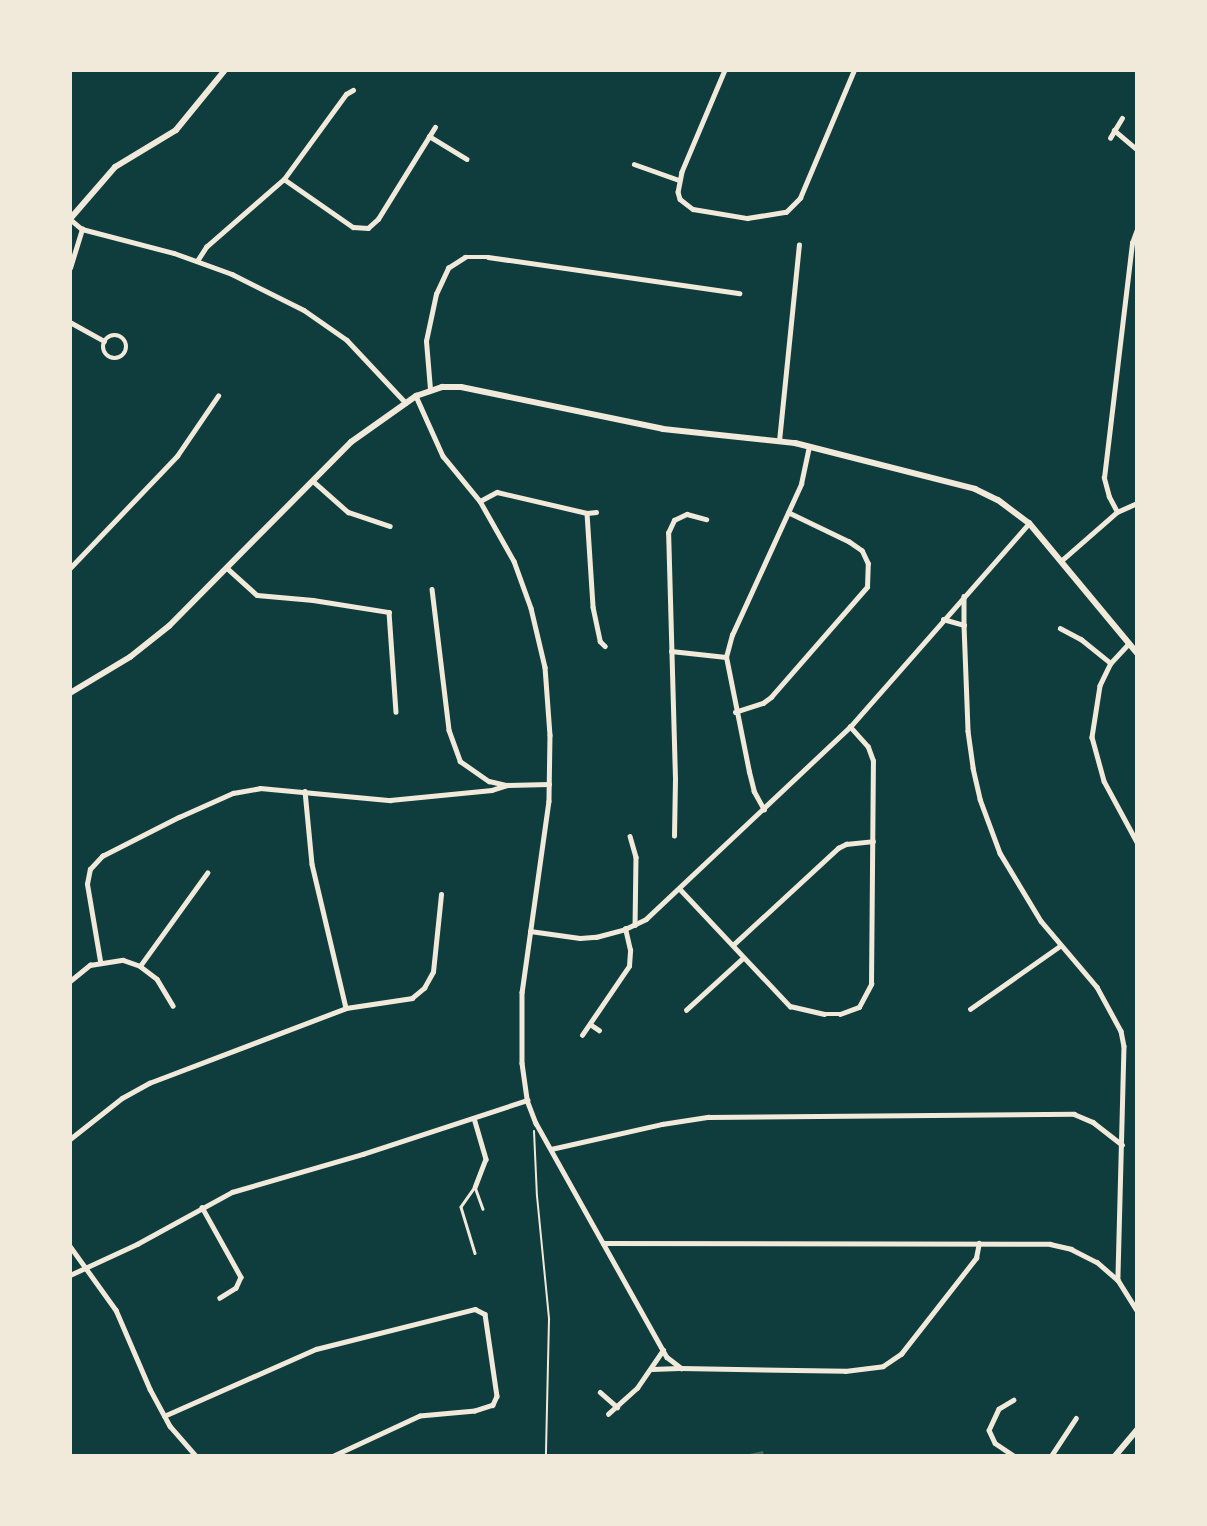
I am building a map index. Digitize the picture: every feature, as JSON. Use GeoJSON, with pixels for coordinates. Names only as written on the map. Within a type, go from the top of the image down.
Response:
{"type":"FeatureCollection","features":[{"type":"Feature","properties":{"kind":"street"},"geometry":{"type":"LineString","coordinates":[[225,70],[176,130],[115,167],[70,219],[82,229],[197,261],[265,289],[327,325],[366,359],[406,403]]}},
{"type":"Feature","properties":{"kind":"street"},"geometry":{"type":"LineString","coordinates":[[725,70],[680,180],[680,199],[693,209],[747,218],[786,212],[806,188],[854,70]]}},
{"type":"Feature","properties":{"kind":"street"},"geometry":{"type":"LineString","coordinates":[[197,261],[206,247],[284,180],[346,94],[353,90]]}},
{"type":"Feature","properties":{"kind":"street"},"geometry":{"type":"LineString","coordinates":[[1110,138],[1122,118]]}},
{"type":"Feature","properties":{"kind":"street"},"geometry":{"type":"LineString","coordinates":[[284,180],[353,227],[368,228],[373,225],[435,127]]}},
{"type":"Feature","properties":{"kind":"street"},"geometry":{"type":"LineString","coordinates":[[1114,130],[1137,149]]}},
{"type":"Feature","properties":{"kind":"street"},"geometry":{"type":"LineString","coordinates":[[429,136],[467,159]]}},
{"type":"Feature","properties":{"kind":"street"},"geometry":{"type":"LineString","coordinates":[[634,164],[680,180]]}},
{"type":"Feature","properties":{"kind":"street"},"geometry":{"type":"LineString","coordinates":[[70,268],[82,229]]}},
{"type":"Feature","properties":{"kind":"street"},"geometry":{"type":"LineString","coordinates":[[1117,512],[1105,489],[1104,478],[1128,280],[1137,229]]}},
{"type":"Feature","properties":{"kind":"street"},"geometry":{"type":"LineString","coordinates":[[779,441],[799,245]]}},
{"type":"Feature","properties":{"kind":"street"},"geometry":{"type":"LineString","coordinates":[[430,389],[426,341],[436,294],[448,268],[465,257],[488,257],[739,293]]}},
{"type":"Feature","properties":{"kind":"street"},"geometry":{"type":"LineString","coordinates":[[1128,280],[1137,281]]}},
{"type":"Feature","properties":{"kind":"street"},"geometry":{"type":"LineString","coordinates":[[70,322],[104,341]]}},
{"type":"Feature","properties":{"kind":"street"},"geometry":{"type":"LineString","coordinates":[[114,334],[123,338],[127,345],[125,353],[113,359],[105,354],[104,341],[114,334]]}},
{"type":"Feature","properties":{"kind":"street"},"geometry":{"type":"LineString","coordinates":[[70,693],[147,645],[351,442],[416,396],[430,389],[461,387],[611,421],[810,446],[975,489],[998,500],[1029,523],[1137,653]]}},
{"type":"Feature","properties":{"kind":"street"},"geometry":{"type":"LineString","coordinates":[[70,568],[177,456],[194,435],[218,396]]}},
{"type":"Feature","properties":{"kind":"street"},"geometry":{"type":"LineString","coordinates":[[416,396],[443,456],[480,501],[514,561],[538,631],[549,705],[549,784],[522,992],[521,1033],[527,1100],[536,1124],[663,1350],[681,1368]]}},
{"type":"Feature","properties":{"kind":"street"},"geometry":{"type":"LineString","coordinates":[[764,810],[754,792],[735,712],[726,657],[732,635],[801,484],[810,446]]}},
{"type":"Feature","properties":{"kind":"street"},"geometry":{"type":"LineString","coordinates":[[312,481],[348,512],[390,526]]}},
{"type":"Feature","properties":{"kind":"street"},"geometry":{"type":"LineString","coordinates":[[480,501],[496,492],[587,513],[596,512]]}},
{"type":"Feature","properties":{"kind":"street"},"geometry":{"type":"LineString","coordinates":[[1060,562],[1117,512],[1137,503]]}},
{"type":"Feature","properties":{"kind":"street"},"geometry":{"type":"LineString","coordinates":[[587,513],[593,607],[600,641],[605,646]]}},
{"type":"Feature","properties":{"kind":"street"},"geometry":{"type":"LineString","coordinates":[[674,836],[668,533],[674,520],[687,513],[706,519]]}},
{"type":"Feature","properties":{"kind":"street"},"geometry":{"type":"LineString","coordinates":[[735,712],[763,703],[771,697],[867,587],[868,564],[862,551],[849,541],[789,513]]}},
{"type":"Feature","properties":{"kind":"street"},"geometry":{"type":"LineString","coordinates":[[530,931],[580,938],[635,926],[680,889],[850,727],[1029,523]]}},
{"type":"Feature","properties":{"kind":"street"},"geometry":{"type":"LineString","coordinates":[[227,568],[257,595],[313,600],[389,612],[396,712]]}},
{"type":"Feature","properties":{"kind":"street"},"geometry":{"type":"LineString","coordinates":[[432,589],[449,730],[455,751],[469,770],[489,781],[507,785]]}},
{"type":"Feature","properties":{"kind":"street"},"geometry":{"type":"LineString","coordinates":[[964,596],[968,731],[980,799],[1011,874],[1060,946],[1097,987],[1121,1031],[1124,1046],[1118,1280]]}},
{"type":"Feature","properties":{"kind":"street"},"geometry":{"type":"LineString","coordinates":[[943,620],[964,625]]}},
{"type":"Feature","properties":{"kind":"street"},"geometry":{"type":"LineString","coordinates":[[1060,628],[1082,639],[1111,663]]}},
{"type":"Feature","properties":{"kind":"street"},"geometry":{"type":"LineString","coordinates":[[1129,645],[1111,663],[1098,690],[1092,737],[1104,781],[1137,842]]}},
{"type":"Feature","properties":{"kind":"street"},"geometry":{"type":"LineString","coordinates":[[670,651],[726,657]]}},
{"type":"Feature","properties":{"kind":"street"},"geometry":{"type":"LineString","coordinates":[[680,889],[796,1010],[840,1014],[859,1007],[871,984],[872,753],[850,727]]}},
{"type":"Feature","properties":{"kind":"street"},"geometry":{"type":"LineString","coordinates":[[482,790],[489,781]]}},
{"type":"Feature","properties":{"kind":"street"},"geometry":{"type":"LineString","coordinates":[[100,961],[87,884],[90,869],[102,856],[233,793],[260,788],[390,800],[507,785],[549,784]]}},
{"type":"Feature","properties":{"kind":"street"},"geometry":{"type":"LineString","coordinates":[[305,791],[312,864],[346,1008]]}},
{"type":"Feature","properties":{"kind":"street"},"geometry":{"type":"LineString","coordinates":[[630,836],[636,857],[635,926]]}},
{"type":"Feature","properties":{"kind":"street"},"geometry":{"type":"LineString","coordinates":[[733,945],[838,848],[846,844],[873,841]]}},
{"type":"Feature","properties":{"kind":"street"},"geometry":{"type":"LineString","coordinates":[[141,966],[207,873]]}},
{"type":"Feature","properties":{"kind":"street"},"geometry":{"type":"LineString","coordinates":[[70,1139],[122,1098],[149,1083],[346,1008],[403,1001],[424,988],[436,963],[442,894]]}},
{"type":"Feature","properties":{"kind":"street"},"geometry":{"type":"LineString","coordinates":[[582,1035],[629,965],[630,950],[625,929]]}},
{"type":"Feature","properties":{"kind":"street"},"geometry":{"type":"LineString","coordinates":[[970,1009],[1060,946]]}},
{"type":"Feature","properties":{"kind":"street"},"geometry":{"type":"LineString","coordinates":[[686,1010],[744,958]]}},
{"type":"Feature","properties":{"kind":"street"},"geometry":{"type":"LineString","coordinates":[[70,981],[83,968],[100,961],[123,960],[141,966],[158,979],[173,1006]]}},
{"type":"Feature","properties":{"kind":"street"},"geometry":{"type":"LineString","coordinates":[[590,1024],[599,1030]]}},
{"type":"Feature","properties":{"kind":"street"},"geometry":{"type":"LineString","coordinates":[[70,1275],[137,1244],[232,1192],[527,1100]]}},
{"type":"Feature","properties":{"kind":"street"},"geometry":{"type":"LineString","coordinates":[[551,1149],[662,1124],[708,1118],[1074,1114],[1093,1122],[1122,1146]]}},
{"type":"Feature","properties":{"kind":"street"},"geometry":{"type":"LineString","coordinates":[[474,1118],[486,1159],[475,1187]]}},
{"type":"Feature","properties":{"kind":"street"},"geometry":{"type":"LineString","coordinates":[[202,1207],[241,1277],[236,1287],[220,1298]]}},
{"type":"Feature","properties":{"kind":"street"},"geometry":{"type":"LineString","coordinates":[[602,1242],[1061,1245],[1090,1258],[1118,1280],[1137,1310]]}},
{"type":"Feature","properties":{"kind":"street"},"geometry":{"type":"LineString","coordinates":[[652,1369],[845,1371],[883,1366],[901,1354],[960,1280],[976,1258],[979,1243]]}},
{"type":"Feature","properties":{"kind":"street"},"geometry":{"type":"LineString","coordinates":[[70,1246],[123,1322],[164,1416],[196,1456]]}},
{"type":"Feature","properties":{"kind":"street"},"geometry":{"type":"LineString","coordinates":[[164,1416],[316,1349],[475,1309],[485,1314],[493,1352],[497,1396],[489,1408],[420,1416],[334,1456]]}},
{"type":"Feature","properties":{"kind":"street"},"geometry":{"type":"LineString","coordinates":[[608,1414],[652,1369],[663,1350]]}},
{"type":"Feature","properties":{"kind":"street"},"geometry":{"type":"LineString","coordinates":[[600,1392],[617,1407]]}},
{"type":"Feature","properties":{"kind":"street"},"geometry":{"type":"LineString","coordinates":[[1014,1400],[999,1409],[989,1430],[995,1443],[1014,1456]]}},
{"type":"Feature","properties":{"kind":"street"},"geometry":{"type":"LineString","coordinates":[[1051,1456],[1076,1418]]}},
{"type":"Feature","properties":{"kind":"street"},"geometry":{"type":"LineString","coordinates":[[1115,1456],[1137,1430]]}},
{"type":"Feature","properties":{"kind":"lane"},"geometry":{"type":"LineString","coordinates":[[475,1187],[483,1209]]}},
{"type":"Feature","properties":{"kind":"lane"},"geometry":{"type":"LineString","coordinates":[[475,1187],[461,1207],[475,1253]]}},
{"type":"Feature","properties":{"kind":"path"},"geometry":{"type":"LineString","coordinates":[[536,1124],[537,1196],[550,1319],[546,1456]]}},
{"type":"Feature","properties":{"kind":"building"},"geometry":{"type":"Polygon","coordinates":[[[763,1451],[764,1456],[745,1456],[745,1455],[763,1451]]]}}]}
